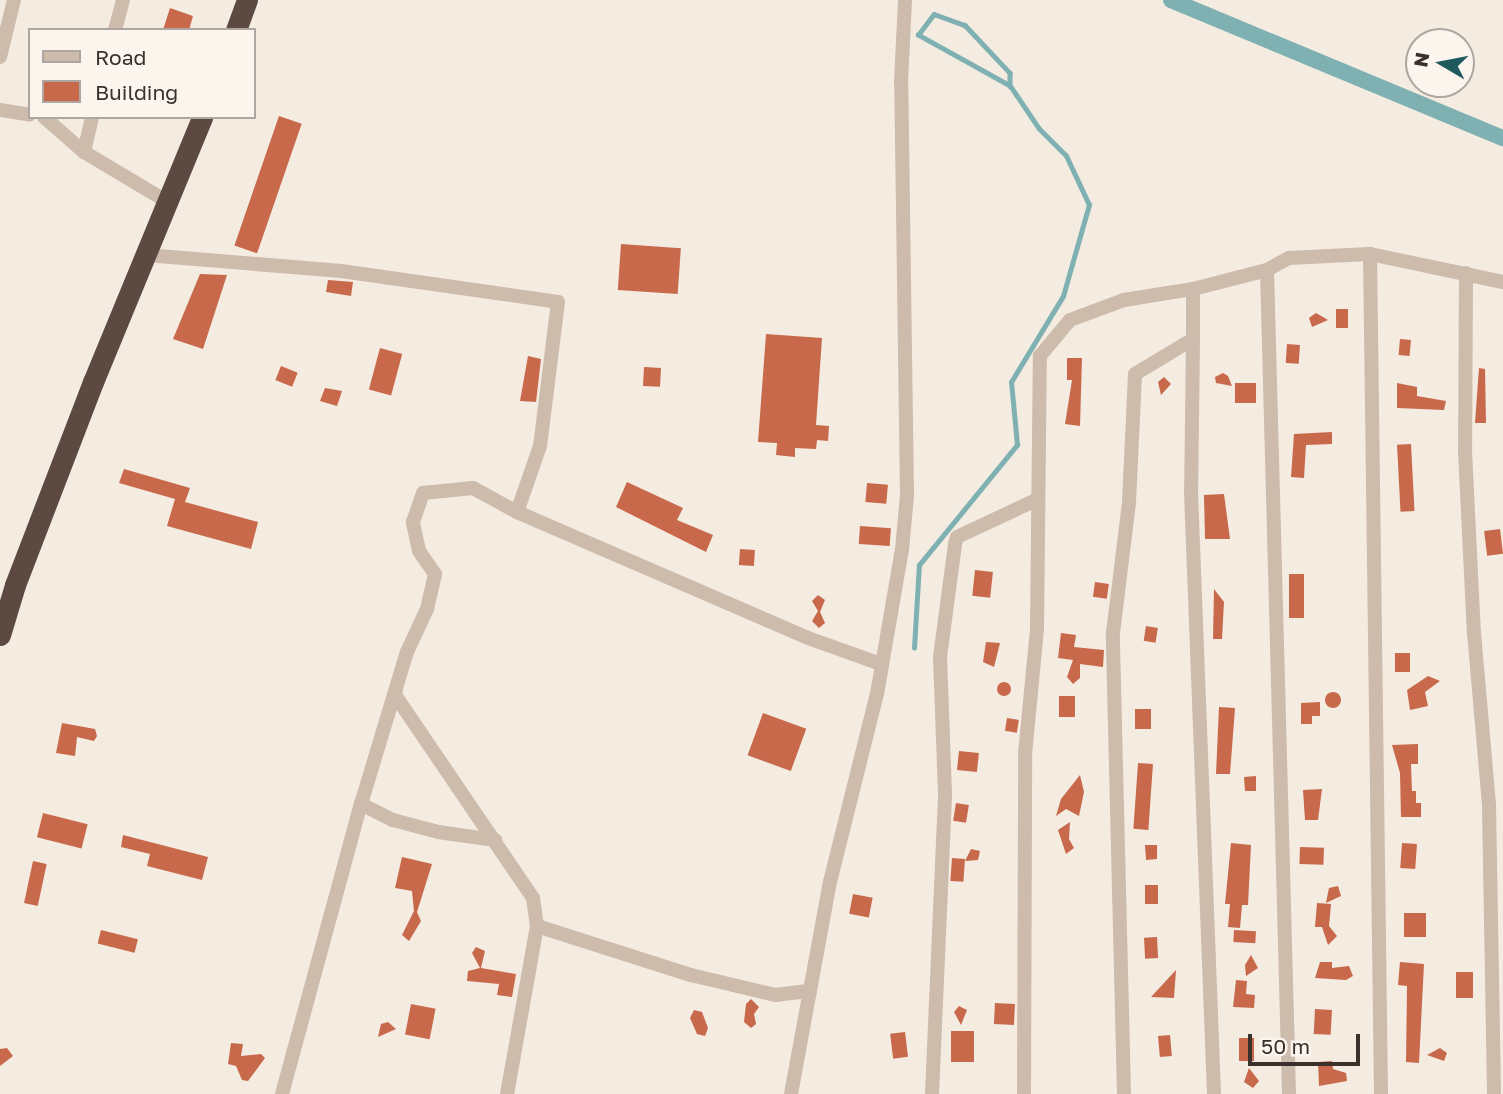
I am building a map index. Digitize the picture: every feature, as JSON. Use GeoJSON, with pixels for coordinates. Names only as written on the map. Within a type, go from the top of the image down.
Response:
{"type":"FeatureCollection","features":[{"type":"Feature","properties":{"kind":"highway"},"geometry":{"type":"LineString","coordinates":[[237,28],[247,0]]}},
{"type":"Feature","properties":{"kind":"highway"},"geometry":{"type":"LineString","coordinates":[[0,635],[58,471],[201,119]]}},
{"type":"Feature","properties":{"kind":"street"},"geometry":{"type":"LineString","coordinates":[[0,57],[14,0]]}},
{"type":"Feature","properties":{"kind":"street"},"geometry":{"type":"LineString","coordinates":[[116,28],[123,0]]}},
{"type":"Feature","properties":{"kind":"street"},"geometry":{"type":"LineString","coordinates":[[791,1094],[830,882],[877,694],[902,550],[907,495],[901,82],[905,0]]}},
{"type":"Feature","properties":{"kind":"street"},"geometry":{"type":"LineString","coordinates":[[0,110],[28,115]]}},
{"type":"Feature","properties":{"kind":"street"},"geometry":{"type":"LineString","coordinates":[[46,119],[83,152],[168,202]]}},
{"type":"Feature","properties":{"kind":"street"},"geometry":{"type":"LineString","coordinates":[[83,152],[91,119]]}},
{"type":"Feature","properties":{"kind":"street"},"geometry":{"type":"LineString","coordinates":[[1370,254],[1381,1094]]}},
{"type":"Feature","properties":{"kind":"street"},"geometry":{"type":"LineString","coordinates":[[1024,1094],[1025,754],[1037,629],[1036,500],[1040,356],[1070,320],[1124,300],[1194,289],[1266,270],[1289,258],[1370,254],[1503,282]]}},
{"type":"Feature","properties":{"kind":"street"},"geometry":{"type":"LineString","coordinates":[[146,255],[341,271],[558,302],[540,446],[517,512]]}},
{"type":"Feature","properties":{"kind":"street"},"geometry":{"type":"LineString","coordinates":[[1266,270],[1289,1094]]}},
{"type":"Feature","properties":{"kind":"street"},"geometry":{"type":"LineString","coordinates":[[1466,273],[1465,451],[1474,633],[1489,805],[1494,1094]]}},
{"type":"Feature","properties":{"kind":"street"},"geometry":{"type":"LineString","coordinates":[[1194,289],[1191,492],[1214,1094]]}},
{"type":"Feature","properties":{"kind":"street"},"geometry":{"type":"LineString","coordinates":[[1124,1094],[1113,633],[1129,502],[1134,377],[1193,338]]}},
{"type":"Feature","properties":{"kind":"street"},"geometry":{"type":"LineString","coordinates":[[282,1094],[361,804],[407,652],[427,609],[435,574],[419,551],[413,522],[423,493],[473,488],[517,512],[808,638],[881,664]]}},
{"type":"Feature","properties":{"kind":"street"},"geometry":{"type":"LineString","coordinates":[[932,1094],[945,793],[940,657],[955,544],[957,537],[1036,500]]}},
{"type":"Feature","properties":{"kind":"street"},"geometry":{"type":"LineString","coordinates":[[407,652],[395,695],[533,898],[537,926],[508,1094]]}},
{"type":"Feature","properties":{"kind":"street"},"geometry":{"type":"LineString","coordinates":[[361,804],[393,820],[438,832],[495,840]]}},
{"type":"Feature","properties":{"kind":"street"},"geometry":{"type":"LineString","coordinates":[[537,926],[715,980],[775,995],[810,991]]}},
{"type":"Feature","properties":{"kind":"building"},"geometry":{"type":"Polygon","coordinates":[[[170,8],[193,16],[190,28],[164,28],[170,8]]]}},
{"type":"Feature","properties":{"kind":"building"},"geometry":{"type":"Polygon","coordinates":[[[279,116],[302,124],[257,253],[234,246],[279,116]]]}},
{"type":"Feature","properties":{"kind":"building"},"geometry":{"type":"Polygon","coordinates":[[[621,244],[681,248],[678,294],[618,290],[621,244]]]}},
{"type":"Feature","properties":{"kind":"building"},"geometry":{"type":"Polygon","coordinates":[[[200,274],[227,275],[203,349],[173,339],[200,274]]]}},
{"type":"Feature","properties":{"kind":"building"},"geometry":{"type":"Polygon","coordinates":[[[328,280],[353,282],[351,296],[326,292],[328,280]]]}},
{"type":"Feature","properties":{"kind":"building"},"geometry":{"type":"Polygon","coordinates":[[[1336,309],[1348,309],[1348,328],[1336,328],[1336,309]]]}},
{"type":"Feature","properties":{"kind":"building"},"geometry":{"type":"Polygon","coordinates":[[[1316,313],[1328,320],[1312,327],[1309,318],[1316,313]]]}},
{"type":"Feature","properties":{"kind":"building"},"geometry":{"type":"Polygon","coordinates":[[[766,334],[822,338],[816,425],[829,426],[828,441],[817,440],[816,449],[795,448],[795,457],[776,455],[777,443],[758,442],[766,334]]]}},
{"type":"Feature","properties":{"kind":"building"},"geometry":{"type":"Polygon","coordinates":[[[1400,339],[1411,340],[1410,356],[1399,355],[1400,339]]]}},
{"type":"Feature","properties":{"kind":"building"},"geometry":{"type":"Polygon","coordinates":[[[1287,344],[1300,345],[1299,364],[1286,363],[1287,344]]]}},
{"type":"Feature","properties":{"kind":"building"},"geometry":{"type":"Polygon","coordinates":[[[380,348],[402,354],[391,395],[369,390],[380,348]]]}},
{"type":"Feature","properties":{"kind":"building"},"geometry":{"type":"Polygon","coordinates":[[[528,356],[541,359],[536,402],[520,401],[528,356]]]}},
{"type":"Feature","properties":{"kind":"building"},"geometry":{"type":"Polygon","coordinates":[[[1067,358],[1082,358],[1080,426],[1065,424],[1072,380],[1067,380],[1067,358]]]}},
{"type":"Feature","properties":{"kind":"building"},"geometry":{"type":"Polygon","coordinates":[[[281,366],[298,373],[292,387],[275,380],[281,366]]]}},
{"type":"Feature","properties":{"kind":"building"},"geometry":{"type":"Polygon","coordinates":[[[644,367],[661,368],[660,387],[643,386],[644,367]]]}},
{"type":"Feature","properties":{"kind":"building"},"geometry":{"type":"Polygon","coordinates":[[[1479,368],[1485,369],[1486,423],[1475,423],[1479,368]]]}},
{"type":"Feature","properties":{"kind":"building"},"geometry":{"type":"Polygon","coordinates":[[[1223,373],[1228,376],[1232,386],[1216,383],[1215,377],[1223,373]]]}},
{"type":"Feature","properties":{"kind":"building"},"geometry":{"type":"Polygon","coordinates":[[[1164,377],[1171,384],[1161,395],[1158,382],[1164,377]]]}},
{"type":"Feature","properties":{"kind":"building"},"geometry":{"type":"Polygon","coordinates":[[[1235,383],[1256,383],[1256,403],[1235,403],[1235,383]]]}},
{"type":"Feature","properties":{"kind":"building"},"geometry":{"type":"Polygon","coordinates":[[[1397,383],[1417,387],[1417,396],[1446,401],[1444,410],[1397,408],[1397,383]]]}},
{"type":"Feature","properties":{"kind":"building"},"geometry":{"type":"Polygon","coordinates":[[[325,388],[342,391],[337,406],[320,401],[325,388]]]}},
{"type":"Feature","properties":{"kind":"building"},"geometry":{"type":"Polygon","coordinates":[[[1332,432],[1332,444],[1306,445],[1304,478],[1291,477],[1294,434],[1332,432]]]}},
{"type":"Feature","properties":{"kind":"building"},"geometry":{"type":"Polygon","coordinates":[[[1411,444],[1415,511],[1401,512],[1397,445],[1411,444]]]}},
{"type":"Feature","properties":{"kind":"building"},"geometry":{"type":"Polygon","coordinates":[[[124,469],[190,488],[185,502],[258,522],[251,549],[167,526],[175,499],[119,483],[124,469]]]}},
{"type":"Feature","properties":{"kind":"building"},"geometry":{"type":"Polygon","coordinates":[[[627,482],[683,508],[677,520],[713,535],[706,552],[616,507],[627,482]]]}},
{"type":"Feature","properties":{"kind":"building"},"geometry":{"type":"Polygon","coordinates":[[[867,483],[888,485],[886,504],[865,502],[867,483]]]}},
{"type":"Feature","properties":{"kind":"building"},"geometry":{"type":"Polygon","coordinates":[[[1224,494],[1230,539],[1205,539],[1204,495],[1224,494]]]}},
{"type":"Feature","properties":{"kind":"building"},"geometry":{"type":"Polygon","coordinates":[[[860,526],[891,528],[890,546],[859,544],[860,526]]]}},
{"type":"Feature","properties":{"kind":"building"},"geometry":{"type":"Polygon","coordinates":[[[1500,529],[1503,554],[1487,556],[1484,531],[1500,529]]]}},
{"type":"Feature","properties":{"kind":"building"},"geometry":{"type":"Polygon","coordinates":[[[740,549],[755,550],[754,566],[739,565],[740,549]]]}},
{"type":"Feature","properties":{"kind":"building"},"geometry":{"type":"Polygon","coordinates":[[[975,570],[993,572],[990,598],[972,596],[975,570]]]}},
{"type":"Feature","properties":{"kind":"building"},"geometry":{"type":"Polygon","coordinates":[[[1289,574],[1304,574],[1304,618],[1289,618],[1289,574]]]}},
{"type":"Feature","properties":{"kind":"building"},"geometry":{"type":"Polygon","coordinates":[[[1095,582],[1109,584],[1107,599],[1093,597],[1095,582]]]}},
{"type":"Feature","properties":{"kind":"building"},"geometry":{"type":"Polygon","coordinates":[[[1214,589],[1224,602],[1222,639],[1213,639],[1214,589]]]}},
{"type":"Feature","properties":{"kind":"building"},"geometry":{"type":"Polygon","coordinates":[[[818,595],[825,600],[820,612],[825,623],[819,628],[812,621],[818,611],[812,601],[818,595]]]}},
{"type":"Feature","properties":{"kind":"building"},"geometry":{"type":"Polygon","coordinates":[[[1146,626],[1158,628],[1156,643],[1144,641],[1146,626]]]}},
{"type":"Feature","properties":{"kind":"building"},"geometry":{"type":"Polygon","coordinates":[[[1061,633],[1076,635],[1074,647],[1104,650],[1103,667],[1080,664],[1080,678],[1073,684],[1067,677],[1073,660],[1058,658],[1061,633]]]}},
{"type":"Feature","properties":{"kind":"building"},"geometry":{"type":"Polygon","coordinates":[[[986,642],[1000,643],[994,667],[983,662],[986,642]]]}},
{"type":"Feature","properties":{"kind":"building"},"geometry":{"type":"Polygon","coordinates":[[[1395,653],[1410,653],[1410,672],[1395,672],[1395,653]]]}},
{"type":"Feature","properties":{"kind":"building"},"geometry":{"type":"Polygon","coordinates":[[[1428,676],[1440,681],[1425,692],[1428,706],[1410,710],[1407,690],[1428,676]]]}},
{"type":"Feature","properties":{"kind":"building"},"geometry":{"type":"Polygon","coordinates":[[[1001,682],[1007,682],[1011,689],[1007,696],[1001,696],[997,692],[997,686],[1001,682]]]}},
{"type":"Feature","properties":{"kind":"building"},"geometry":{"type":"Polygon","coordinates":[[[1333,692],[1341,700],[1333,708],[1325,700],[1333,692]]]}},
{"type":"Feature","properties":{"kind":"building"},"geometry":{"type":"Polygon","coordinates":[[[1059,696],[1075,696],[1075,717],[1059,717],[1059,696]]]}},
{"type":"Feature","properties":{"kind":"building"},"geometry":{"type":"Polygon","coordinates":[[[1320,702],[1320,716],[1312,716],[1312,724],[1301,724],[1301,703],[1320,702]]]}},
{"type":"Feature","properties":{"kind":"building"},"geometry":{"type":"Polygon","coordinates":[[[1219,707],[1235,708],[1230,774],[1216,774],[1219,707]]]}},
{"type":"Feature","properties":{"kind":"building"},"geometry":{"type":"Polygon","coordinates":[[[1135,709],[1151,709],[1151,729],[1135,729],[1135,709]]]}},
{"type":"Feature","properties":{"kind":"building"},"geometry":{"type":"Polygon","coordinates":[[[763,713],[806,729],[791,771],[748,755],[763,713]]]}},
{"type":"Feature","properties":{"kind":"building"},"geometry":{"type":"Polygon","coordinates":[[[1007,718],[1019,720],[1017,733],[1005,731],[1007,718]]]}},
{"type":"Feature","properties":{"kind":"building"},"geometry":{"type":"Polygon","coordinates":[[[62,723],[95,729],[97,736],[94,741],[77,737],[75,756],[56,753],[62,723]]]}},
{"type":"Feature","properties":{"kind":"building"},"geometry":{"type":"Polygon","coordinates":[[[1418,744],[1418,764],[1411,764],[1412,791],[1416,791],[1416,803],[1421,803],[1421,817],[1401,817],[1400,773],[1392,745],[1418,744]]]}},
{"type":"Feature","properties":{"kind":"building"},"geometry":{"type":"Polygon","coordinates":[[[959,751],[979,753],[977,772],[957,770],[959,751]]]}},
{"type":"Feature","properties":{"kind":"building"},"geometry":{"type":"Polygon","coordinates":[[[1138,763],[1153,764],[1148,830],[1133,829],[1138,763]]]}},
{"type":"Feature","properties":{"kind":"building"},"geometry":{"type":"Polygon","coordinates":[[[1080,775],[1084,792],[1079,816],[1066,809],[1056,816],[1061,799],[1080,775]]]}},
{"type":"Feature","properties":{"kind":"building"},"geometry":{"type":"Polygon","coordinates":[[[1256,776],[1256,791],[1245,791],[1244,777],[1256,776]]]}},
{"type":"Feature","properties":{"kind":"building"},"geometry":{"type":"Polygon","coordinates":[[[1322,789],[1318,820],[1305,820],[1303,790],[1322,789]]]}},
{"type":"Feature","properties":{"kind":"building"},"geometry":{"type":"Polygon","coordinates":[[[956,803],[969,805],[966,823],[953,821],[956,803]]]}},
{"type":"Feature","properties":{"kind":"building"},"geometry":{"type":"Polygon","coordinates":[[[43,813],[88,824],[82,848],[37,837],[43,813]]]}},
{"type":"Feature","properties":{"kind":"building"},"geometry":{"type":"Polygon","coordinates":[[[1070,822],[1069,839],[1074,848],[1066,854],[1058,830],[1070,822]]]}},
{"type":"Feature","properties":{"kind":"building"},"geometry":{"type":"Polygon","coordinates":[[[123,835],[208,857],[202,880],[147,866],[150,854],[121,847],[123,835]]]}},
{"type":"Feature","properties":{"kind":"building"},"geometry":{"type":"Polygon","coordinates":[[[1231,843],[1251,845],[1248,905],[1242,905],[1240,928],[1228,927],[1230,904],[1225,904],[1231,843]]]}},
{"type":"Feature","properties":{"kind":"building"},"geometry":{"type":"Polygon","coordinates":[[[1402,843],[1417,844],[1415,869],[1400,868],[1402,843]]]}},
{"type":"Feature","properties":{"kind":"building"},"geometry":{"type":"Polygon","coordinates":[[[1145,845],[1157,845],[1157,859],[1146,860],[1145,845]]]}},
{"type":"Feature","properties":{"kind":"building"},"geometry":{"type":"Polygon","coordinates":[[[1300,847],[1324,848],[1323,865],[1299,864],[1300,847]]]}},
{"type":"Feature","properties":{"kind":"building"},"geometry":{"type":"Polygon","coordinates":[[[971,849],[980,851],[978,860],[965,861],[971,849]]]}},
{"type":"Feature","properties":{"kind":"building"},"geometry":{"type":"Polygon","coordinates":[[[402,857],[432,864],[417,912],[421,921],[409,941],[402,935],[414,911],[412,891],[395,888],[402,857]]]}},
{"type":"Feature","properties":{"kind":"building"},"geometry":{"type":"Polygon","coordinates":[[[952,858],[965,859],[963,882],[950,881],[952,858]]]}},
{"type":"Feature","properties":{"kind":"building"},"geometry":{"type":"Polygon","coordinates":[[[33,861],[47,864],[38,906],[24,903],[33,861]]]}},
{"type":"Feature","properties":{"kind":"building"},"geometry":{"type":"Polygon","coordinates":[[[1145,885],[1158,885],[1158,904],[1145,904],[1145,885]]]}},
{"type":"Feature","properties":{"kind":"building"},"geometry":{"type":"Polygon","coordinates":[[[1338,886],[1341,896],[1326,903],[1329,888],[1338,886]]]}},
{"type":"Feature","properties":{"kind":"building"},"geometry":{"type":"Polygon","coordinates":[[[853,894],[873,898],[869,917],[849,914],[853,894]]]}},
{"type":"Feature","properties":{"kind":"building"},"geometry":{"type":"Polygon","coordinates":[[[1317,903],[1331,904],[1329,926],[1337,936],[1328,945],[1322,927],[1315,927],[1317,903]]]}},
{"type":"Feature","properties":{"kind":"building"},"geometry":{"type":"Polygon","coordinates":[[[1404,913],[1426,913],[1426,937],[1404,937],[1404,913]]]}},
{"type":"Feature","properties":{"kind":"building"},"geometry":{"type":"Polygon","coordinates":[[[101,930],[138,939],[134,953],[98,944],[101,930]]]}},
{"type":"Feature","properties":{"kind":"building"},"geometry":{"type":"Polygon","coordinates":[[[1234,930],[1256,931],[1255,943],[1233,942],[1234,930]]]}},
{"type":"Feature","properties":{"kind":"building"},"geometry":{"type":"Polygon","coordinates":[[[1157,937],[1158,958],[1145,959],[1144,938],[1157,937]]]}},
{"type":"Feature","properties":{"kind":"building"},"geometry":{"type":"Polygon","coordinates":[[[476,947],[485,951],[481,968],[516,974],[512,997],[497,995],[499,984],[467,981],[468,971],[480,968],[472,953],[476,947]]]}},
{"type":"Feature","properties":{"kind":"building"},"geometry":{"type":"Polygon","coordinates":[[[1251,955],[1258,968],[1246,976],[1245,965],[1251,955]]]}},
{"type":"Feature","properties":{"kind":"building"},"geometry":{"type":"Polygon","coordinates":[[[1320,962],[1332,962],[1332,968],[1349,966],[1353,976],[1346,980],[1315,978],[1320,962]]]}},
{"type":"Feature","properties":{"kind":"building"},"geometry":{"type":"Polygon","coordinates":[[[1400,962],[1424,964],[1419,1063],[1406,1062],[1407,986],[1398,985],[1400,962]]]}},
{"type":"Feature","properties":{"kind":"building"},"geometry":{"type":"Polygon","coordinates":[[[1176,970],[1174,998],[1151,997],[1176,970]]]}},
{"type":"Feature","properties":{"kind":"building"},"geometry":{"type":"Polygon","coordinates":[[[1456,972],[1473,972],[1473,998],[1456,998],[1456,972]]]}},
{"type":"Feature","properties":{"kind":"building"},"geometry":{"type":"Polygon","coordinates":[[[1236,980],[1247,981],[1246,994],[1255,995],[1254,1008],[1233,1007],[1236,980]]]}},
{"type":"Feature","properties":{"kind":"building"},"geometry":{"type":"Polygon","coordinates":[[[751,999],[759,1007],[754,1014],[756,1024],[751,1028],[744,1022],[746,1004],[751,999]]]}},
{"type":"Feature","properties":{"kind":"building"},"geometry":{"type":"Polygon","coordinates":[[[995,1003],[1015,1004],[1014,1025],[994,1024],[995,1003]]]}},
{"type":"Feature","properties":{"kind":"building"},"geometry":{"type":"Polygon","coordinates":[[[411,1004],[436,1009],[430,1039],[405,1034],[411,1004]]]}},
{"type":"Feature","properties":{"kind":"building"},"geometry":{"type":"Polygon","coordinates":[[[959,1006],[967,1010],[961,1025],[954,1012],[959,1006]]]}},
{"type":"Feature","properties":{"kind":"building"},"geometry":{"type":"Polygon","coordinates":[[[1315,1009],[1332,1010],[1331,1035],[1314,1034],[1315,1009]]]}},
{"type":"Feature","properties":{"kind":"building"},"geometry":{"type":"Polygon","coordinates":[[[694,1010],[702,1012],[708,1028],[705,1036],[697,1034],[690,1018],[694,1010]]]}},
{"type":"Feature","properties":{"kind":"building"},"geometry":{"type":"Polygon","coordinates":[[[388,1022],[396,1029],[378,1037],[381,1024],[388,1022]]]}},
{"type":"Feature","properties":{"kind":"building"},"geometry":{"type":"Polygon","coordinates":[[[951,1031],[974,1031],[974,1062],[951,1062],[951,1031]]]}},
{"type":"Feature","properties":{"kind":"building"},"geometry":{"type":"Polygon","coordinates":[[[905,1032],[908,1057],[893,1059],[890,1034],[905,1032]]]}},
{"type":"Feature","properties":{"kind":"building"},"geometry":{"type":"Polygon","coordinates":[[[1170,1035],[1172,1056],[1160,1057],[1158,1036],[1170,1035]]]}},
{"type":"Feature","properties":{"kind":"building"},"geometry":{"type":"Polygon","coordinates":[[[1239,1038],[1254,1038],[1254,1061],[1239,1061],[1239,1038]]]}},
{"type":"Feature","properties":{"kind":"building"},"geometry":{"type":"Polygon","coordinates":[[[231,1043],[243,1044],[241,1056],[261,1054],[265,1058],[248,1081],[242,1080],[236,1066],[228,1064],[231,1043]]]}},
{"type":"Feature","properties":{"kind":"building"},"geometry":{"type":"Polygon","coordinates":[[[7,1048],[13,1056],[0,1066],[0,1049],[7,1048]]]}},
{"type":"Feature","properties":{"kind":"building"},"geometry":{"type":"Polygon","coordinates":[[[1440,1048],[1447,1053],[1444,1061],[1427,1055],[1440,1048]]]}},
{"type":"Feature","properties":{"kind":"building"},"geometry":{"type":"Polygon","coordinates":[[[1332,1061],[1333,1069],[1346,1073],[1347,1081],[1319,1086],[1318,1062],[1332,1061]]]}},
{"type":"Feature","properties":{"kind":"building"},"geometry":{"type":"Polygon","coordinates":[[[1249,1068],[1259,1081],[1253,1088],[1244,1082],[1249,1068]]]}},
{"type":"Feature","properties":{"kind":"waterway"},"geometry":{"type":"LineString","coordinates":[[1171,0],[1503,138]]}},
{"type":"Feature","properties":{"kind":"waterway"},"geometry":{"type":"LineString","coordinates":[[914,648],[919,565],[1017,445],[1011,382],[1063,296],[1089,205],[1066,156],[1039,129],[1010,86],[918,35],[934,14],[965,25],[1010,73],[1010,86]]}}]}
